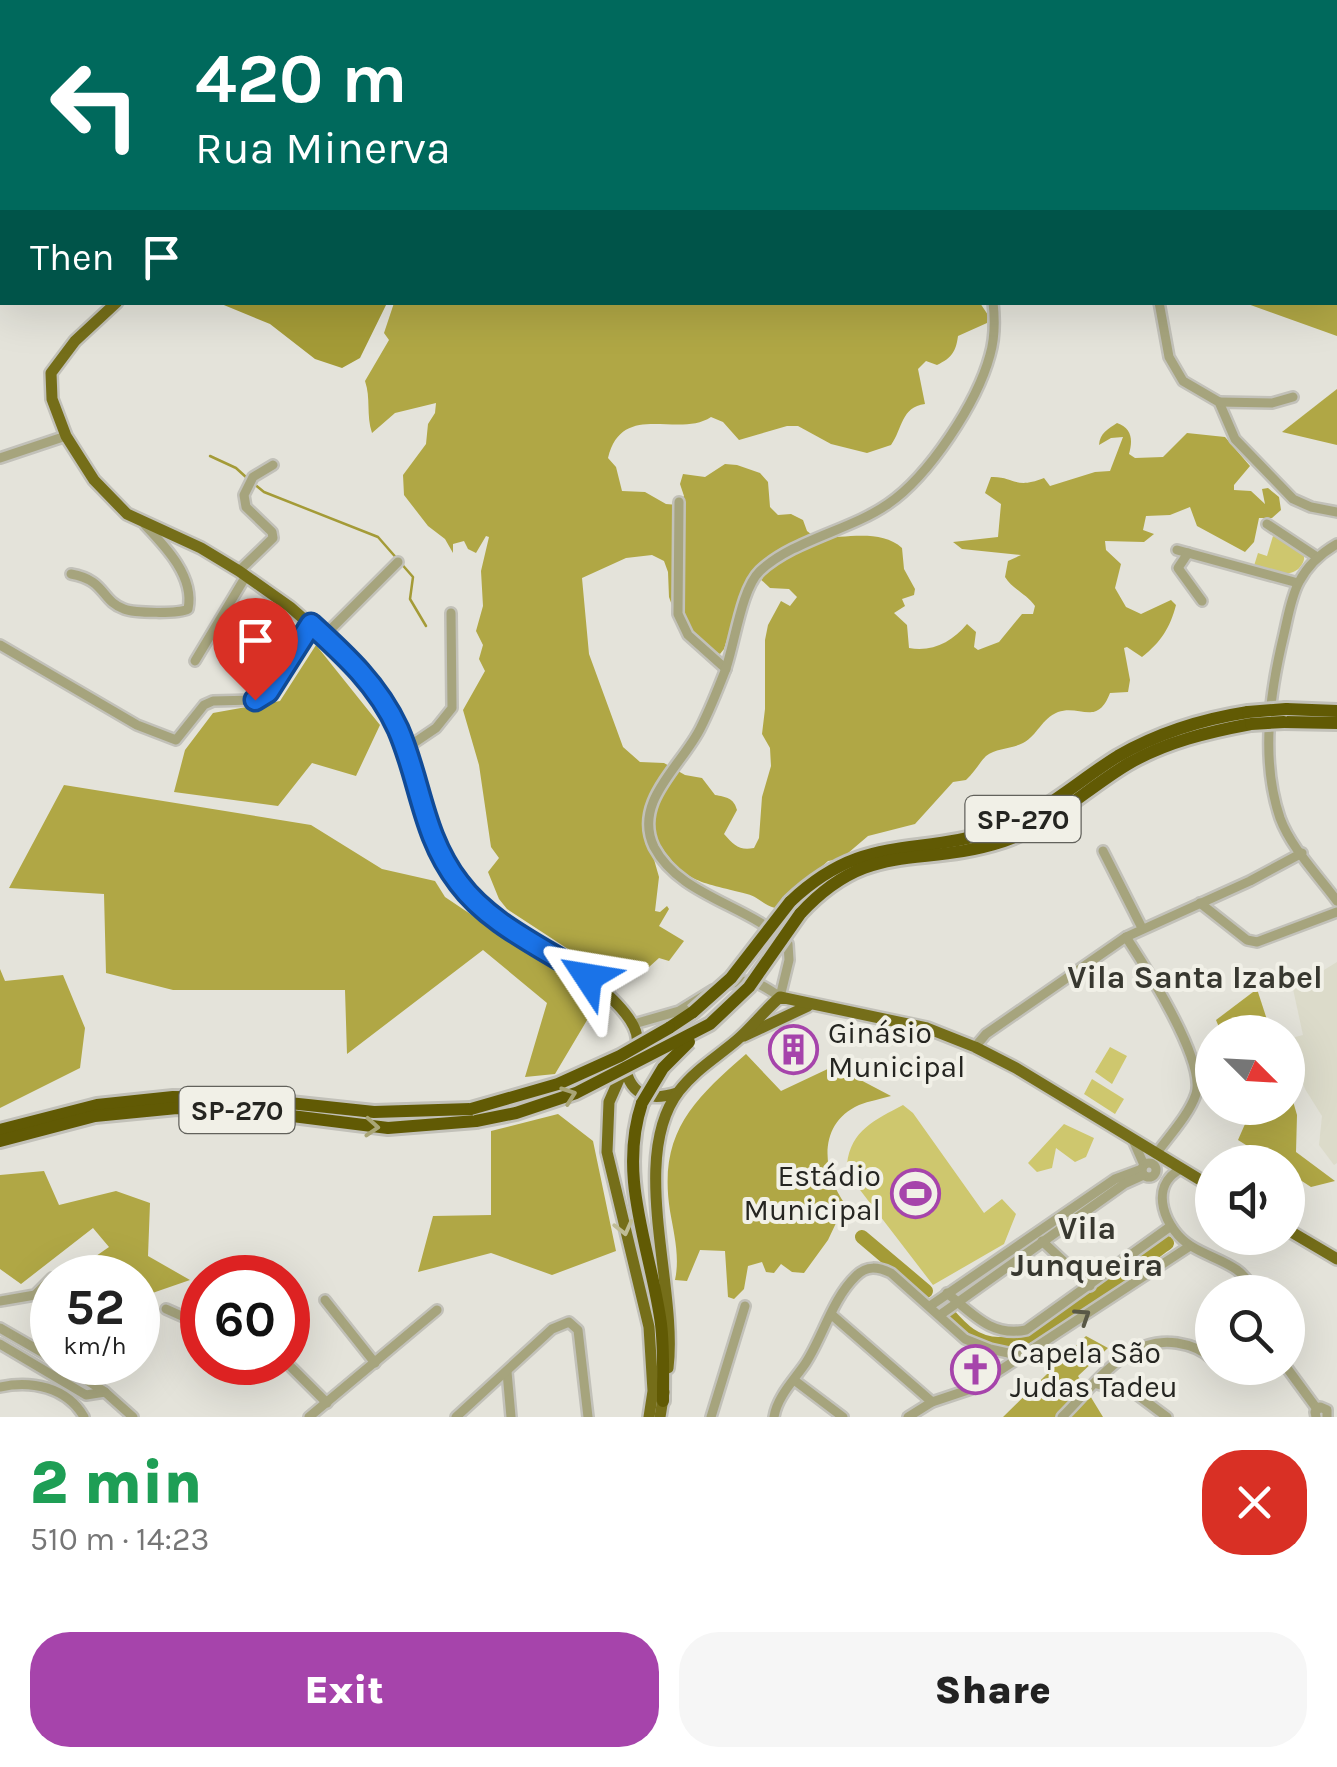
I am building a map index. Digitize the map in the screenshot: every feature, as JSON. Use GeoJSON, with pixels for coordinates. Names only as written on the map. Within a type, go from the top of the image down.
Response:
{"type":"FeatureCollection","features":[{"type":"Feature","properties":{"kind":"highway","name":"SP-270"},"geometry":{"type":"LineString","coordinates":[[0,1130],[97,1105],[174,1098],[243,1098],[374,1112],[473,1115],[620,1056],[693,1012],[732,978],[790,902],[824,874],[846,862],[890,848],[954,840],[1004,828],[1052,803],[1153,738],[1218,717],[1337,711]]}},
{"type":"Feature","properties":{"kind":"highway","name":"SP-270"},"geometry":{"type":"LineString","coordinates":[[1285,716],[1337,723]]}},
{"type":"Feature","properties":{"kind":"highway","name":"SP-270"},"geometry":{"type":"LineString","coordinates":[[0,1141],[95,1116],[178,1108],[252,1111],[388,1128],[516,1112],[576,1093],[710,1024],[749,988],[800,914],[835,880],[896,858],[954,852],[1005,841],[1057,814],[1129,764],[1162,748],[1250,718]]}},
{"type":"Feature","properties":{"kind":"highway"},"geometry":{"type":"LineString","coordinates":[[663,1401],[661,1324],[639,1222],[632,1143],[644,1098],[662,1068],[710,1024]]}},
{"type":"Feature","properties":{"kind":"main road"},"geometry":{"type":"LineString","coordinates":[[114,305],[75,341],[51,373],[52,399],[66,436],[110,500],[145,525],[200,548],[242,573],[311,624],[356,666],[382,699],[405,749],[429,834],[460,886],[491,914],[588,977],[639,1034],[639,1045],[609,1102],[607,1152],[650,1328],[653,1391],[649,1417]]}},
{"type":"Feature","properties":{"kind":"main road"},"geometry":{"type":"LineString","coordinates":[[660,1417],[670,1334],[656,1202],[656,1164],[664,1126],[677,1093],[780,997],[808,1006],[927,1028],[976,1048],[1016,1068],[1195,1177]]}},
{"type":"Feature","properties":{"kind":"main road"},"geometry":{"type":"LineString","coordinates":[[739,1038],[808,1006]]}},
{"type":"Feature","properties":{"kind":"main road"},"geometry":{"type":"LineString","coordinates":[[625,1066],[627,1078],[664,1126]]}},
{"type":"Feature","properties":{"kind":"main road"},"geometry":{"type":"LineString","coordinates":[[609,1102],[677,1093]]}},
{"type":"Feature","properties":{"kind":"main road"},"geometry":{"type":"LineString","coordinates":[[1305,1240],[1337,1259]]}},
{"type":"Feature","properties":{"kind":"street"},"geometry":{"type":"LineString","coordinates":[[634,1024],[678,1012],[702,995],[746,978],[780,997],[789,960],[788,944],[766,926],[676,875],[664,863],[648,831],[652,799],[700,730],[726,669],[750,587],[763,568],[890,504],[939,450],[985,372],[994,335],[993,305]]}},
{"type":"Feature","properties":{"kind":"street"},"geometry":{"type":"LineString","coordinates":[[1159,305],[1172,366],[1183,381],[1218,402],[1272,403],[1293,397]]}},
{"type":"Feature","properties":{"kind":"street"},"geometry":{"type":"LineString","coordinates":[[1218,402],[1236,439],[1278,487],[1302,503],[1337,512]]}},
{"type":"Feature","properties":{"kind":"street"},"geometry":{"type":"LineString","coordinates":[[0,458],[66,436]]}},
{"type":"Feature","properties":{"kind":"street"},"geometry":{"type":"LineString","coordinates":[[195,662],[242,573],[273,535],[246,507],[245,488],[253,477],[274,465]]}},
{"type":"Feature","properties":{"kind":"street"},"geometry":{"type":"LineString","coordinates":[[679,502],[678,614],[688,634],[726,669]]}},
{"type":"Feature","properties":{"kind":"street"},"geometry":{"type":"LineString","coordinates":[[1268,524],[1318,556]]}},
{"type":"Feature","properties":{"kind":"street"},"geometry":{"type":"LineString","coordinates":[[71,574],[96,581],[125,610],[183,612],[190,604],[178,565],[145,525]]}},
{"type":"Feature","properties":{"kind":"street"},"geometry":{"type":"LineString","coordinates":[[1337,544],[1318,556],[1298,583],[1272,688],[1270,744],[1280,816],[1337,901]]}},
{"type":"Feature","properties":{"kind":"street"},"geometry":{"type":"LineString","coordinates":[[1202,601],[1178,568],[1183,551],[1298,583]]}},
{"type":"Feature","properties":{"kind":"street"},"geometry":{"type":"LineString","coordinates":[[324,636],[398,562]]}},
{"type":"Feature","properties":{"kind":"street"},"geometry":{"type":"LineString","coordinates":[[405,749],[436,728],[452,708],[451,613]]}},
{"type":"Feature","properties":{"kind":"street"},"geometry":{"type":"LineString","coordinates":[[0,645],[137,725],[176,740],[204,705],[213,701],[255,700],[268,692],[311,624]]}},
{"type":"Feature","properties":{"kind":"street"},"geometry":{"type":"LineString","coordinates":[[1103,851],[1142,928]]}},
{"type":"Feature","properties":{"kind":"street"},"geometry":{"type":"LineString","coordinates":[[976,1048],[986,1034],[1126,937],[1302,853]]}},
{"type":"Feature","properties":{"kind":"street"},"geometry":{"type":"LineString","coordinates":[[1200,902],[1247,940],[1257,942],[1337,912]]}},
{"type":"Feature","properties":{"kind":"street"},"geometry":{"type":"LineString","coordinates":[[1126,937],[1164,997],[1197,1073],[1193,1101],[1156,1154]]}},
{"type":"Feature","properties":{"kind":"street"},"geometry":{"type":"LineString","coordinates":[[1133,1140],[1146,1171],[1164,1180]]}},
{"type":"Feature","properties":{"kind":"street"},"geometry":{"type":"LineString","coordinates":[[1164,1180],[1181,1169]]}},
{"type":"Feature","properties":{"kind":"street"},"geometry":{"type":"LineString","coordinates":[[940,1316],[1146,1171]]}},
{"type":"Feature","properties":{"kind":"street"},"geometry":{"type":"LineString","coordinates":[[930,1306],[1115,1179],[1146,1171]]}},
{"type":"Feature","properties":{"kind":"street"},"geometry":{"type":"LineString","coordinates":[[1164,1180],[1164,1208],[1170,1226],[1190,1246],[1244,1275]]}},
{"type":"Feature","properties":{"kind":"street"},"geometry":{"type":"LineString","coordinates":[[947,1293],[974,1318],[1011,1333],[1034,1326],[1170,1226]]}},
{"type":"Feature","properties":{"kind":"street"},"geometry":{"type":"LineString","coordinates":[[1042,1241],[1090,1286]]}},
{"type":"Feature","properties":{"kind":"street"},"geometry":{"type":"LineString","coordinates":[[908,1417],[932,1402],[971,1389],[1190,1246]]}},
{"type":"Feature","properties":{"kind":"street"},"geometry":{"type":"LineString","coordinates":[[774,1417],[778,1402],[856,1274],[878,1267],[891,1273],[976,1345],[1022,1356]]}},
{"type":"Feature","properties":{"kind":"street"},"geometry":{"type":"LineString","coordinates":[[0,1301],[30,1296]]}},
{"type":"Feature","properties":{"kind":"street"},"geometry":{"type":"LineString","coordinates":[[324,1300],[375,1363]]}},
{"type":"Feature","properties":{"kind":"street"},"geometry":{"type":"LineString","coordinates":[[711,1417],[745,1306]]}},
{"type":"Feature","properties":{"kind":"street"},"geometry":{"type":"LineString","coordinates":[[166,1308],[180,1315]]}},
{"type":"Feature","properties":{"kind":"street"},"geometry":{"type":"LineString","coordinates":[[309,1417],[437,1310]]}},
{"type":"Feature","properties":{"kind":"street"},"geometry":{"type":"LineString","coordinates":[[832,1315],[932,1402]]}},
{"type":"Feature","properties":{"kind":"street"},"geometry":{"type":"LineString","coordinates":[[456,1417],[562,1324],[570,1322],[578,1330],[588,1417]]}},
{"type":"Feature","properties":{"kind":"street"},"geometry":{"type":"LineString","coordinates":[[0,1328],[30,1345]]}},
{"type":"Feature","properties":{"kind":"street"},"geometry":{"type":"LineString","coordinates":[[1062,1417],[1117,1362],[1149,1344],[1161,1341],[1195,1348]]}},
{"type":"Feature","properties":{"kind":"street"},"geometry":{"type":"LineString","coordinates":[[0,1344],[30,1362]]}},
{"type":"Feature","properties":{"kind":"street"},"geometry":{"type":"LineString","coordinates":[[25,1383],[30,1369]]}},
{"type":"Feature","properties":{"kind":"street"},"geometry":{"type":"LineString","coordinates":[[507,1372],[511,1417]]}},
{"type":"Feature","properties":{"kind":"street"},"geometry":{"type":"LineString","coordinates":[[794,1380],[843,1417]]}},
{"type":"Feature","properties":{"kind":"street"},"geometry":{"type":"LineString","coordinates":[[0,1388],[25,1383],[51,1389],[79,1408],[84,1417]]}},
{"type":"Feature","properties":{"kind":"street"},"geometry":{"type":"LineString","coordinates":[[310,1384],[327,1404]]}},
{"type":"Feature","properties":{"kind":"street"},"geometry":{"type":"LineString","coordinates":[[1097,1384],[1136,1394],[1168,1417]]}},
{"type":"Feature","properties":{"kind":"street"},"geometry":{"type":"LineString","coordinates":[[69,1385],[86,1395],[105,1392]]}},
{"type":"Feature","properties":{"kind":"street"},"geometry":{"type":"LineString","coordinates":[[94,1385],[133,1417]]}},
{"type":"Feature","properties":{"kind":"street"},"geometry":{"type":"LineString","coordinates":[[1299,1385],[1316,1413],[1324,1407],[1331,1415]]}},
{"type":"Feature","properties":{"kind":"shaded area"},"geometry":{"type":"Polygon","coordinates":[[[224,305],[386,305],[360,358],[342,368],[315,359],[270,324],[224,305]]]}},
{"type":"Feature","properties":{"kind":"shaded area"},"geometry":{"type":"Polygon","coordinates":[[[393,305],[981,305],[988,315],[987,323],[958,336],[946,360],[937,365],[926,361],[918,369],[925,404],[911,409],[891,445],[867,453],[831,444],[798,426],[739,440],[723,422],[711,417],[698,423],[638,425],[625,430],[615,440],[608,458],[616,467],[622,491],[645,492],[666,504],[678,505],[684,496],[680,484],[683,474],[705,477],[725,464],[737,465],[760,473],[768,482],[770,507],[778,515],[791,514],[803,520],[807,531],[816,538],[872,536],[893,542],[902,548],[904,569],[915,589],[914,595],[902,599],[905,606],[894,613],[907,625],[909,648],[941,644],[967,624],[976,632],[974,647],[978,650],[999,642],[1022,614],[1033,614],[1035,606],[1005,577],[1008,561],[1021,555],[962,549],[953,542],[998,537],[1001,504],[985,493],[991,477],[1020,483],[1044,478],[1050,486],[1110,471],[1123,437],[1099,445],[1103,434],[1117,423],[1128,431],[1129,454],[1135,458],[1163,457],[1187,433],[1225,437],[1250,466],[1234,490],[1251,491],[1265,504],[1262,489],[1268,488],[1279,497],[1281,510],[1272,518],[1259,518],[1254,542],[1245,552],[1197,526],[1190,507],[1170,515],[1146,516],[1143,530],[1154,534],[1144,542],[1105,541],[1106,550],[1121,564],[1115,588],[1126,607],[1141,614],[1171,600],[1176,605],[1164,634],[1142,657],[1124,648],[1130,680],[1128,692],[1110,693],[1094,712],[1058,712],[1023,743],[990,753],[966,780],[953,782],[915,824],[868,836],[841,859],[828,861],[819,869],[808,892],[775,908],[751,895],[704,883],[675,864],[655,837],[649,842],[659,877],[655,911],[667,906],[669,909],[659,926],[684,941],[669,961],[659,958],[649,967],[628,966],[624,982],[620,983],[507,909],[488,872],[499,858],[491,847],[479,765],[463,710],[485,671],[479,659],[483,645],[476,631],[483,606],[481,571],[489,537],[476,553],[464,541],[453,544],[453,553],[404,495],[403,475],[426,444],[436,403],[395,413],[372,433],[365,381],[389,340],[384,333],[393,305]],[[652,555],[626,558],[582,578],[589,654],[623,747],[640,762],[664,763],[685,775],[702,778],[715,795],[732,801],[737,810],[724,834],[737,846],[754,848],[771,766],[770,748],[762,734],[765,640],[781,601],[790,606],[797,597],[789,589],[770,588],[757,576],[739,602],[720,654],[684,639],[669,597],[664,561],[652,555]]]}},
{"type":"Feature","properties":{"kind":"shaded area"},"geometry":{"type":"Polygon","coordinates":[[[1251,305],[1337,305],[1337,336],[1251,305]]]}},
{"type":"Feature","properties":{"kind":"shaded area"},"geometry":{"type":"Polygon","coordinates":[[[1337,389],[1337,445],[1282,432],[1337,389]]]}},
{"type":"Feature","properties":{"kind":"shaded area"},"geometry":{"type":"Polygon","coordinates":[[[1273,536],[1291,543],[1304,555],[1297,570],[1273,574],[1253,569],[1258,553],[1267,556],[1273,536]]]}},
{"type":"Feature","properties":{"kind":"shaded area"},"geometry":{"type":"Polygon","coordinates":[[[316,645],[380,725],[356,776],[312,763],[278,806],[174,792],[185,750],[213,713],[280,701],[316,645]]]}},
{"type":"Feature","properties":{"kind":"shaded area"},"geometry":{"type":"Polygon","coordinates":[[[64,785],[311,825],[382,869],[435,881],[445,897],[506,938],[587,977],[599,1000],[555,1074],[525,1077],[547,1003],[483,950],[347,1054],[345,990],[173,990],[106,973],[104,894],[9,888],[64,785]]]}},
{"type":"Feature","properties":{"kind":"shaded area"},"geometry":{"type":"Polygon","coordinates":[[[1337,962],[1334,1165],[1319,1145],[1322,1116],[1305,1089],[1305,1015],[1299,1015],[1293,989],[1337,962]]]}},
{"type":"Feature","properties":{"kind":"shaded area"},"geometry":{"type":"Polygon","coordinates":[[[0,969],[5,981],[63,975],[85,1028],[80,1068],[0,1108],[0,969]]]}},
{"type":"Feature","properties":{"kind":"shaded area"},"geometry":{"type":"Polygon","coordinates":[[[1257,989],[1265,1015],[1223,1015],[1257,989]]]}},
{"type":"Feature","properties":{"kind":"shaded area"},"geometry":{"type":"Polygon","coordinates":[[[1110,1047],[1127,1056],[1112,1084],[1095,1072],[1110,1047]]]}},
{"type":"Feature","properties":{"kind":"shaded area"},"geometry":{"type":"Polygon","coordinates":[[[746,1054],[781,1091],[834,1066],[891,1096],[845,1113],[830,1136],[828,1164],[845,1204],[828,1240],[804,1273],[792,1272],[781,1264],[774,1273],[766,1272],[762,1262],[748,1266],[744,1289],[734,1299],[728,1297],[725,1251],[700,1250],[687,1281],[675,1280],[677,1254],[670,1211],[669,1161],[683,1121],[695,1104],[746,1054]]]}},
{"type":"Feature","properties":{"kind":"shaded area"},"geometry":{"type":"Polygon","coordinates":[[[1092,1079],[1124,1099],[1115,1114],[1084,1094],[1092,1079]]]}},
{"type":"Feature","properties":{"kind":"shaded area","name":"Estádio Municipal"},"geometry":{"type":"Polygon","coordinates":[[[903,1105],[913,1113],[984,1213],[1002,1199],[1016,1214],[1004,1244],[933,1285],[857,1186],[847,1164],[859,1134],[903,1105]]]}},
{"type":"Feature","properties":{"kind":"shaded area"},"geometry":{"type":"Polygon","coordinates":[[[558,1114],[593,1141],[616,1251],[552,1275],[491,1253],[418,1272],[433,1216],[491,1215],[491,1131],[558,1114]]]}},
{"type":"Feature","properties":{"kind":"shaded area"},"geometry":{"type":"Polygon","coordinates":[[[1064,1124],[1094,1138],[1086,1157],[1075,1162],[1056,1148],[1052,1168],[1037,1172],[1028,1163],[1064,1124]]]}},
{"type":"Feature","properties":{"kind":"shaded area"},"geometry":{"type":"Polygon","coordinates":[[[1245,1125],[1297,1125],[1296,1145],[1246,1145],[1238,1140],[1245,1125]]]}},
{"type":"Feature","properties":{"kind":"shaded area"},"geometry":{"type":"Polygon","coordinates":[[[1305,1159],[1335,1181],[1311,1187],[1305,1183],[1305,1159]]]}},
{"type":"Feature","properties":{"kind":"shaded area"},"geometry":{"type":"Polygon","coordinates":[[[44,1171],[59,1205],[116,1191],[150,1203],[148,1255],[98,1255],[109,1247],[93,1228],[58,1255],[30,1255],[30,1277],[21,1284],[0,1269],[0,1175],[44,1171]]]}},
{"type":"Feature","properties":{"kind":"shaded area"},"geometry":{"type":"Polygon","coordinates":[[[160,1263],[180,1274],[180,1283],[160,1290],[160,1263]]]}},
{"type":"Feature","properties":{"kind":"shaded area"},"geometry":{"type":"Polygon","coordinates":[[[1086,1336],[1108,1348],[1078,1376],[1103,1417],[1003,1417],[1086,1336]]]}},
{"type":"Feature","properties":{"kind":"waterway"},"geometry":{"type":"LineString","coordinates":[[210,456],[247,478]]}},
{"type":"Feature","properties":{"kind":"waterway"},"geometry":{"type":"LineString","coordinates":[[253,483],[264,492],[378,537],[413,577],[410,599],[426,626]]}},
{"type":"Feature","properties":{"kind":"waterway"},"geometry":{"type":"LineString","coordinates":[[862,1237],[926,1291]]}},
{"type":"Feature","properties":{"kind":"waterway"},"geometry":{"type":"LineString","coordinates":[[947,1313],[983,1342],[1016,1341],[1060,1319],[1167,1243]]}},
{"type":"Feature","properties":{"kind":"place","name":"Ginásio Municipal"},"geometry":{"type":"Point","coordinates":[793,1050]}},
{"type":"Feature","properties":{"kind":"place","name":"Estádio Municipal"},"geometry":{"type":"Point","coordinates":[916,1193]}},
{"type":"Feature","properties":{"kind":"place","name":"Capela São Judas Tadeu"},"geometry":{"type":"Point","coordinates":[975,1370]}},
{"type":"Feature","properties":{"kind":"district","name":"Vila Santa Izabel"},"geometry":{"type":"Point","coordinates":[1195,977]}},
{"type":"Feature","properties":{"kind":"district","name":"Vila Junqueira"},"geometry":{"type":"Point","coordinates":[1087,1246]}},
{"type":"Feature","properties":{"kind":"route"},"geometry":{"type":"LineString","coordinates":[[255,700],[268,692],[311,624],[356,666],[382,699],[398,730],[429,834],[460,886],[478,905],[588,977]]}}]}
